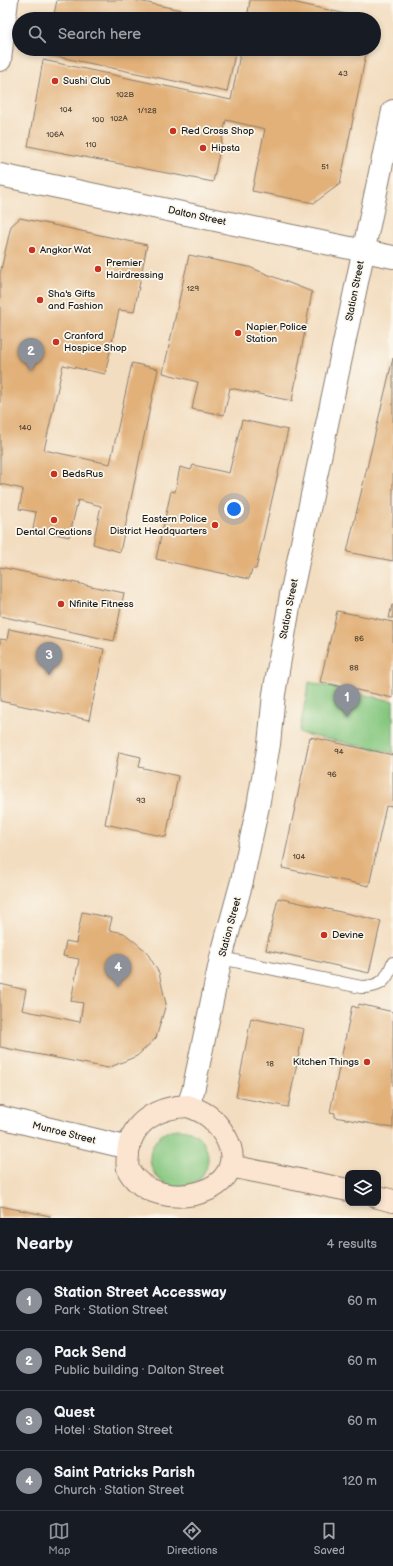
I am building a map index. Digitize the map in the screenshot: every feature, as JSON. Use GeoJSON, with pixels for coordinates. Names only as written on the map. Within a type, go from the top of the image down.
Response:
{"type":"FeatureCollection","features":[{"type":"Feature","properties":{"kind":"main road"},"geometry":{"type":"LineString","coordinates":[[188,1106],[206,1113],[217,1124],[232,1150],[230,1166],[224,1182],[213,1196],[199,1204],[170,1210],[143,1193],[133,1183],[127,1168],[129,1148],[133,1136],[143,1121],[157,1112],[173,1107],[188,1106]]}},
{"type":"Feature","properties":{"kind":"main road"},"geometry":{"type":"LineString","coordinates":[[230,1166],[345,1189]]}},
{"type":"Feature","properties":{"kind":"main road"},"geometry":{"type":"LineString","coordinates":[[381,1198],[393,1201]]}},
{"type":"Feature","properties":{"kind":"street"},"geometry":{"type":"LineString","coordinates":[[0,60],[7,0]]}},
{"type":"Feature","properties":{"kind":"street","name":"Station Street"},"geometry":{"type":"LineString","coordinates":[[188,1106],[193,1091],[221,958],[242,881],[258,806],[269,744],[274,694],[291,595],[393,111]]}},
{"type":"Feature","properties":{"kind":"street","name":"Dalton Street"},"geometry":{"type":"LineString","coordinates":[[0,175],[393,257]]}},
{"type":"Feature","properties":{"kind":"street","name":"Munroe Street"},"geometry":{"type":"LineString","coordinates":[[0,1118],[129,1148]]}},
{"type":"Feature","properties":{"kind":"lane"},"geometry":{"type":"LineString","coordinates":[[221,958],[361,987],[372,987],[380,984],[386,978],[393,963]]}},
{"type":"Feature","properties":{"kind":"green space"},"geometry":{"type":"Polygon","coordinates":[[[309,682],[393,701],[393,753],[299,733],[309,682]]]}},
{"type":"Feature","properties":{"kind":"green space"},"geometry":{"type":"Polygon","coordinates":[[[173,1129],[185,1129],[200,1137],[208,1152],[208,1164],[200,1179],[185,1187],[173,1187],[158,1179],[150,1164],[150,1152],[158,1137],[173,1129]]]}},
{"type":"Feature","properties":{"kind":"building"},"geometry":{"type":"Polygon","coordinates":[[[57,0],[134,0],[190,12],[54,12],[57,0]]]}},
{"type":"Feature","properties":{"kind":"building"},"geometry":{"type":"Polygon","coordinates":[[[250,0],[283,0],[337,12],[248,12],[250,0]]]}},
{"type":"Feature","properties":{"kind":"building"},"geometry":{"type":"Polygon","coordinates":[[[55,56],[235,56],[227,92],[55,56]]]}},
{"type":"Feature","properties":{"kind":"building"},"geometry":{"type":"Polygon","coordinates":[[[240,56],[366,56],[340,184],[314,203],[252,191],[265,129],[226,120],[213,182],[28,146],[43,60],[231,100],[240,56]]]}},
{"type":"Feature","properties":{"kind":"building"},"geometry":{"type":"Polygon","coordinates":[[[20,218],[147,245],[134,312],[119,310],[105,374],[63,365],[44,450],[110,464],[132,363],[158,369],[120,552],[93,544],[101,506],[78,500],[69,537],[33,529],[36,512],[19,509],[23,489],[0,484],[0,274],[11,226],[20,218]]]}},
{"type":"Feature","properties":{"kind":"building","name":"Napier Police Station"},"geometry":{"type":"Polygon","coordinates":[[[189,255],[249,267],[312,292],[292,401],[230,388],[224,415],[192,409],[198,382],[163,373],[189,255]]]}},
{"type":"Feature","properties":{"kind":"building"},"geometry":{"type":"Polygon","coordinates":[[[393,358],[393,561],[347,552],[393,358]]]}},
{"type":"Feature","properties":{"kind":"building","name":"Eastern Police District Headquarters"},"geometry":{"type":"Polygon","coordinates":[[[242,420],[288,430],[256,569],[252,569],[249,579],[156,559],[171,491],[175,492],[180,467],[191,470],[193,465],[229,473],[242,420]]]}},
{"type":"Feature","properties":{"kind":"building","name":"Nfinite Fitness"},"geometry":{"type":"Polygon","coordinates":[[[0,567],[124,593],[114,641],[0,616],[0,567]]]}},
{"type":"Feature","properties":{"kind":"building"},"geometry":{"type":"Polygon","coordinates":[[[392,605],[393,618],[389,618],[392,605]]]}},
{"type":"Feature","properties":{"kind":"building"},"geometry":{"type":"Polygon","coordinates":[[[337,611],[393,622],[393,698],[320,682],[337,611]]]}},
{"type":"Feature","properties":{"kind":"building"},"geometry":{"type":"Polygon","coordinates":[[[9,629],[104,649],[89,720],[0,701],[0,639],[7,640],[9,629]]]}},
{"type":"Feature","properties":{"kind":"building"},"geometry":{"type":"Polygon","coordinates":[[[310,737],[393,755],[393,807],[386,806],[369,886],[282,868],[310,737]]]}},
{"type":"Feature","properties":{"kind":"building"},"geometry":{"type":"Polygon","coordinates":[[[119,752],[141,757],[139,767],[178,776],[166,837],[105,824],[119,752]]]}},
{"type":"Feature","properties":{"kind":"building","name":"Devine"},"geometry":{"type":"Polygon","coordinates":[[[278,898],[381,921],[369,973],[266,950],[278,898]]]}},
{"type":"Feature","properties":{"kind":"building"},"geometry":{"type":"Polygon","coordinates":[[[82,912],[112,918],[109,930],[124,933],[146,951],[159,973],[166,1004],[156,1038],[137,1056],[108,1068],[0,1047],[0,984],[26,990],[22,1010],[80,1022],[83,1003],[71,1001],[79,959],[63,956],[66,941],[76,943],[82,912]]]}},
{"type":"Feature","properties":{"kind":"building","name":"Kitchen Things"},"geometry":{"type":"Polygon","coordinates":[[[359,1004],[393,1012],[393,1128],[335,1117],[335,1113],[330,1112],[352,1006],[358,1008],[359,1004]]]}},
{"type":"Feature","properties":{"kind":"building"},"geometry":{"type":"Polygon","coordinates":[[[251,1018],[304,1029],[288,1107],[236,1097],[251,1018]]]}},
{"type":"Feature","properties":{"kind":"building"},"geometry":{"type":"Polygon","coordinates":[[[0,1206],[50,1216],[50,1218],[0,1218],[0,1206]]]}},
{"type":"Feature","properties":{"kind":"place","name":"Sushi Club"},"geometry":{"type":"Point","coordinates":[55,81]}},
{"type":"Feature","properties":{"kind":"place","name":"Red Cross Shop"},"geometry":{"type":"Point","coordinates":[173,131]}},
{"type":"Feature","properties":{"kind":"place","name":"Hipsta"},"geometry":{"type":"Point","coordinates":[203,148]}},
{"type":"Feature","properties":{"kind":"place","name":"Angkor Wat"},"geometry":{"type":"Point","coordinates":[32,250]}},
{"type":"Feature","properties":{"kind":"place","name":"Premier Hairdressing"},"geometry":{"type":"Point","coordinates":[98,269]}},
{"type":"Feature","properties":{"kind":"place","name":"Sha's Gifts and Fashion"},"geometry":{"type":"Point","coordinates":[40,300]}},
{"type":"Feature","properties":{"kind":"place","name":"Napier Police Station"},"geometry":{"type":"Point","coordinates":[238,333]}},
{"type":"Feature","properties":{"kind":"place","name":"Cranford Hospice Shop"},"geometry":{"type":"Point","coordinates":[56,342]}},
{"type":"Feature","properties":{"kind":"place","name":"Pack Send"},"geometry":{"type":"Point","coordinates":[31,371]}},
{"type":"Feature","properties":{"kind":"place","name":"BedsRus"},"geometry":{"type":"Point","coordinates":[54,474]}},
{"type":"Feature","properties":{"kind":"place","name":"Dental Creations"},"geometry":{"type":"Point","coordinates":[54,520]}},
{"type":"Feature","properties":{"kind":"place","name":"Eastern Police District Headquarters"},"geometry":{"type":"Point","coordinates":[215,525]}},
{"type":"Feature","properties":{"kind":"place","name":"Nfinite Fitness"},"geometry":{"type":"Point","coordinates":[61,604]}},
{"type":"Feature","properties":{"kind":"place","name":"Quest"},"geometry":{"type":"Point","coordinates":[49,675]}},
{"type":"Feature","properties":{"kind":"place","name":"Station Street Accessway"},"geometry":{"type":"Point","coordinates":[347,717]}},
{"type":"Feature","properties":{"kind":"place","name":"Devine"},"geometry":{"type":"Point","coordinates":[324,935]}},
{"type":"Feature","properties":{"kind":"place","name":"Saint Patricks Parish"},"geometry":{"type":"Point","coordinates":[118,987]}},
{"type":"Feature","properties":{"kind":"place","name":"Kitchen Things"},"geometry":{"type":"Point","coordinates":[367,1062]}}]}
